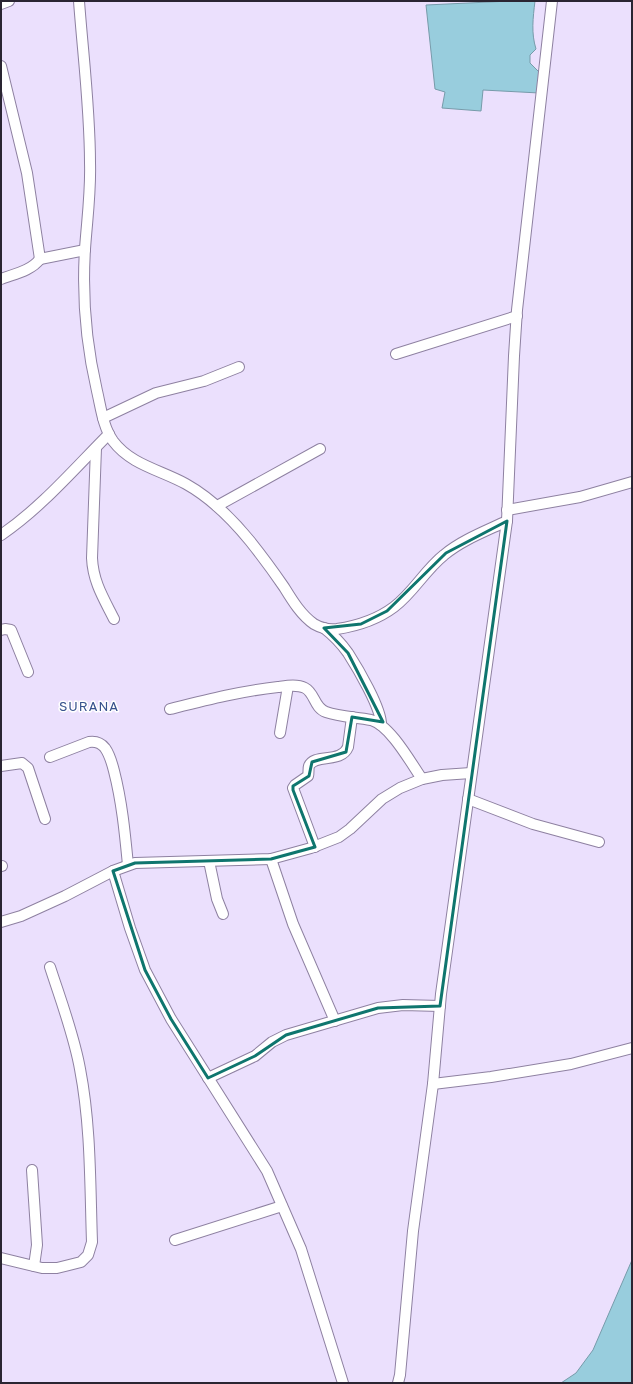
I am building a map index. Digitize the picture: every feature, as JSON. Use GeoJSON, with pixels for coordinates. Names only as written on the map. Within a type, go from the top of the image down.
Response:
{"type":"FeatureCollection","features":[{"type":"Feature","properties":{"kind":"street"},"geometry":{"type":"LineString","coordinates":[[1,4],[9,1]]}},
{"type":"Feature","properties":{"kind":"street"},"geometry":{"type":"LineString","coordinates":[[79,1],[90,133],[90,183],[85,250],[84,312],[93,375],[103,418],[109,434],[121,450],[129,457],[185,483],[205,496],[217,506],[244,534],[261,555],[303,614],[314,624],[324,628],[332,634],[348,653],[370,692],[380,714],[381,724]]}},
{"type":"Feature","properties":{"kind":"street"},"geometry":{"type":"LineString","coordinates":[[398,1383],[413,1231],[433,1084],[440,1006],[507,521],[517,316],[552,1]]}},
{"type":"Feature","properties":{"kind":"street"},"geometry":{"type":"LineString","coordinates":[[1,66],[27,173],[40,259]]}},
{"type":"Feature","properties":{"kind":"street"},"geometry":{"type":"LineString","coordinates":[[1,278],[29,268],[40,259],[85,250]]}},
{"type":"Feature","properties":{"kind":"street"},"geometry":{"type":"LineString","coordinates":[[396,354],[517,316]]}},
{"type":"Feature","properties":{"kind":"street"},"geometry":{"type":"LineString","coordinates":[[103,418],[152,395],[204,381],[239,367]]}},
{"type":"Feature","properties":{"kind":"street"},"geometry":{"type":"LineString","coordinates":[[1,535],[21,522],[109,434]]}},
{"type":"Feature","properties":{"kind":"street"},"geometry":{"type":"LineString","coordinates":[[96,448],[92,571],[97,585],[114,619]]}},
{"type":"Feature","properties":{"kind":"street"},"geometry":{"type":"LineString","coordinates":[[217,506],[320,449]]}},
{"type":"Feature","properties":{"kind":"street"},"geometry":{"type":"LineString","coordinates":[[507,510],[580,497],[632,482]]}},
{"type":"Feature","properties":{"kind":"street"},"geometry":{"type":"LineString","coordinates":[[324,628],[334,629],[361,624],[387,611],[395,606],[446,553],[460,544],[507,521]]}},
{"type":"Feature","properties":{"kind":"street"},"geometry":{"type":"LineString","coordinates":[[1,630],[5,628],[12,630],[28,672]]}},
{"type":"Feature","properties":{"kind":"street"},"geometry":{"type":"LineString","coordinates":[[170,709],[249,690],[288,686],[304,687],[308,690],[317,705],[323,711],[332,714],[372,720],[381,724],[388,731],[422,779]]}},
{"type":"Feature","properties":{"kind":"street"},"geometry":{"type":"LineString","coordinates":[[280,733],[288,686]]}},
{"type":"Feature","properties":{"kind":"street"},"geometry":{"type":"LineString","coordinates":[[314,847],[293,786],[308,776],[308,767],[312,762],[339,756],[346,752],[352,717]]}},
{"type":"Feature","properties":{"kind":"street"},"geometry":{"type":"LineString","coordinates":[[50,757],[95,741],[100,743],[105,748],[110,757],[120,794],[128,865]]}},
{"type":"Feature","properties":{"kind":"street"},"geometry":{"type":"LineString","coordinates":[[1,766],[22,763],[28,768],[45,819]]}},
{"type":"Feature","properties":{"kind":"street"},"geometry":{"type":"LineString","coordinates":[[1,922],[21,916],[58,900],[113,872],[135,863],[271,859],[314,847],[339,837],[350,829],[374,805],[400,788],[422,779],[442,775],[471,773]]}},
{"type":"Feature","properties":{"kind":"street"},"geometry":{"type":"LineString","coordinates":[[468,799],[533,824],[599,842]]}},
{"type":"Feature","properties":{"kind":"street"},"geometry":{"type":"LineString","coordinates":[[271,859],[294,924],[335,1021]]}},
{"type":"Feature","properties":{"kind":"street"},"geometry":{"type":"LineString","coordinates":[[209,861],[217,898],[223,914]]}},
{"type":"Feature","properties":{"kind":"street"},"geometry":{"type":"LineString","coordinates":[[113,872],[130,928],[146,970],[171,1019],[267,1171],[301,1249],[343,1383]]}},
{"type":"Feature","properties":{"kind":"street"},"geometry":{"type":"LineString","coordinates":[[1,1258],[50,1269],[81,1262],[88,1255],[92,1242],[89,1149],[85,1103],[80,1070],[73,1038],[50,967]]}},
{"type":"Feature","properties":{"kind":"street"},"geometry":{"type":"LineString","coordinates":[[208,1078],[255,1056],[278,1038],[378,1008],[393,1005],[440,1006]]}},
{"type":"Feature","properties":{"kind":"street"},"geometry":{"type":"LineString","coordinates":[[433,1084],[491,1077],[571,1064],[632,1048]]}},
{"type":"Feature","properties":{"kind":"street"},"geometry":{"type":"LineString","coordinates":[[32,1170],[37,1245],[34,1266]]}},
{"type":"Feature","properties":{"kind":"street"},"geometry":{"type":"LineString","coordinates":[[175,1240],[282,1206]]}},
{"type":"Feature","properties":{"kind":"highlighted area"},"geometry":{"type":"Polygon","coordinates":[[[507,521],[440,1006],[378,1008],[286,1035],[255,1056],[208,1078],[171,1019],[145,970],[113,871],[135,863],[271,859],[315,847],[293,790],[293,786],[309,776],[312,762],[346,752],[352,717],[383,722],[348,653],[324,628],[361,624],[387,611],[446,553],[507,521]]]}},
{"type":"Feature","properties":{"kind":"water"},"geometry":{"type":"Polygon","coordinates":[[[535,1],[533,31],[536,49],[530,55],[530,63],[539,72],[539,93],[483,90],[481,111],[442,108],[445,92],[435,89],[426,5],[535,1]]]}},
{"type":"Feature","properties":{"kind":"water"},"geometry":{"type":"Polygon","coordinates":[[[632,1260],[632,1383],[561,1383],[576,1373],[593,1350],[632,1260]]]}},
{"type":"Feature","properties":{"kind":"district","name":"SURANA"},"geometry":{"type":"Point","coordinates":[89,706]}}]}
